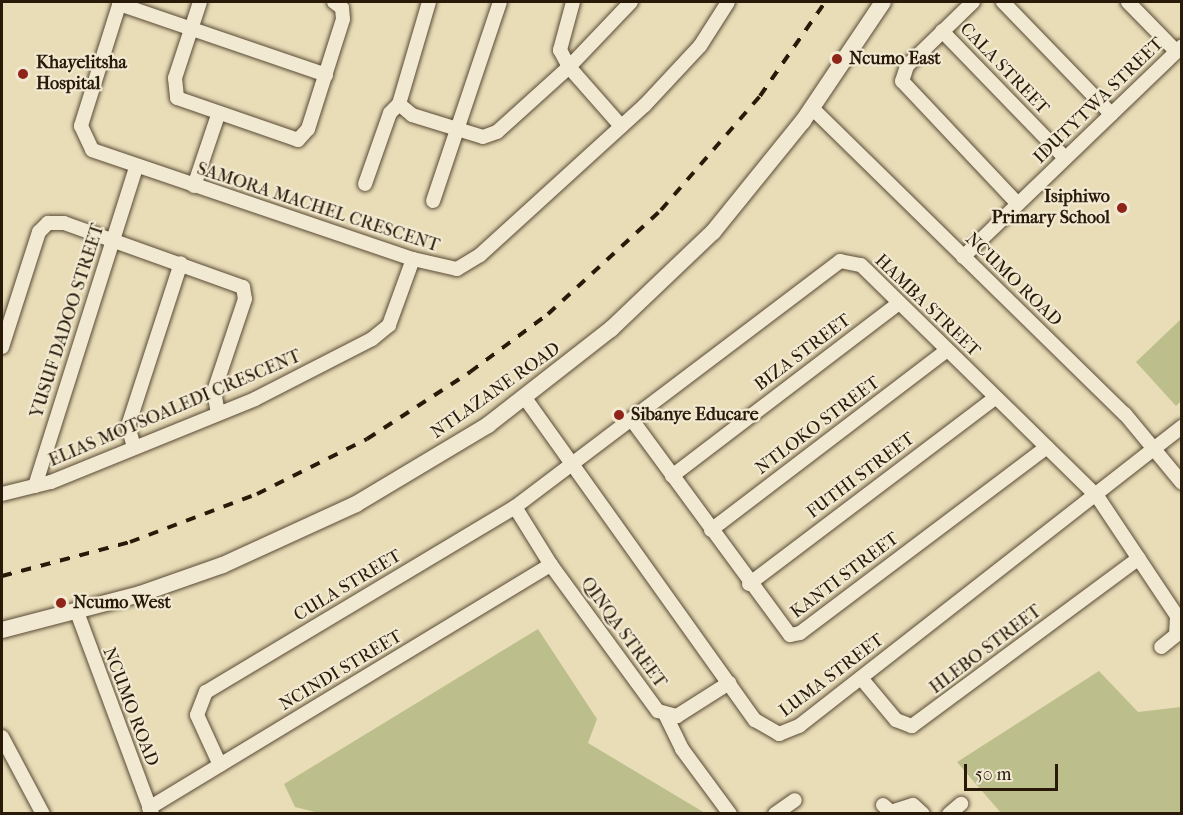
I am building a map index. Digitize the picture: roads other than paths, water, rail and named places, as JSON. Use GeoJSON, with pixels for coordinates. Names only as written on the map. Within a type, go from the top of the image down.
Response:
{"type":"FeatureCollection","features":[{"type":"Feature","properties":{"kind":"street"},"geometry":{"type":"LineString","coordinates":[[200,2],[174,93],[181,101],[298,140],[308,129],[343,19],[342,8],[334,2]]}},
{"type":"Feature","properties":{"kind":"street"},"geometry":{"type":"LineString","coordinates":[[365,184],[390,113],[399,104],[429,2]]}},
{"type":"Feature","properties":{"kind":"street"},"geometry":{"type":"LineString","coordinates":[[433,201],[500,2]]}},
{"type":"Feature","properties":{"kind":"street"},"geometry":{"type":"LineString","coordinates":[[573,2],[560,50],[569,67],[621,126]]}},
{"type":"Feature","properties":{"kind":"street"},"geometry":{"type":"LineString","coordinates":[[399,104],[412,115],[457,130],[483,137],[497,132],[569,67],[631,2]]}},
{"type":"Feature","properties":{"kind":"street","name":"SAMORA MACHEL CRESCENT"},"geometry":{"type":"LineString","coordinates":[[119,3],[86,109],[82,135],[99,156],[440,267],[466,266],[621,126],[700,46],[728,2]]}},
{"type":"Feature","properties":{"kind":"street","name":"NTLAZANE ROAD"},"geometry":{"type":"LineString","coordinates":[[2,630],[76,612],[223,565],[328,518],[409,474],[525,398],[675,270],[757,182],[812,108],[883,2]]}},
{"type":"Feature","properties":{"kind":"street"},"geometry":{"type":"LineString","coordinates":[[973,2],[907,66],[905,88],[1018,204]]}},
{"type":"Feature","properties":{"kind":"street"},"geometry":{"type":"LineString","coordinates":[[1003,2],[1112,114]]}},
{"type":"Feature","properties":{"kind":"street"},"geometry":{"type":"LineString","coordinates":[[1128,2],[1179,48]]}},
{"type":"Feature","properties":{"kind":"street"},"geometry":{"type":"LineString","coordinates":[[119,3],[191,30],[326,75]]}},
{"type":"Feature","properties":{"kind":"street","name":"CALA STREET"},"geometry":{"type":"LineString","coordinates":[[942,32],[1065,158]]}},
{"type":"Feature","properties":{"kind":"street","name":"IDUTYTWA STREET"},"geometry":{"type":"LineString","coordinates":[[963,257],[1179,48]]}},
{"type":"Feature","properties":{"kind":"street","name":"NCUMO ROAD"},"geometry":{"type":"LineString","coordinates":[[812,108],[1156,449],[1182,483]]}},
{"type":"Feature","properties":{"kind":"street"},"geometry":{"type":"LineString","coordinates":[[194,186],[218,115]]}},
{"type":"Feature","properties":{"kind":"street","name":"YUSUF DADOO STREET"},"geometry":{"type":"LineString","coordinates":[[35,486],[136,167]]}},
{"type":"Feature","properties":{"kind":"street"},"geometry":{"type":"LineString","coordinates":[[2,347],[43,227],[64,223],[239,283],[246,291],[214,391],[218,413]]}},
{"type":"Feature","properties":{"kind":"street","name":"ELIAS MOTSOALEDI CRESCENT"},"geometry":{"type":"LineString","coordinates":[[2,494],[35,486],[218,413],[296,379],[382,332],[413,259]]}},
{"type":"Feature","properties":{"kind":"street","name":"HAMBA STREET"},"geometry":{"type":"LineString","coordinates":[[574,465],[835,262],[849,260],[861,266],[1097,496]]}},
{"type":"Feature","properties":{"kind":"street"},"geometry":{"type":"LineString","coordinates":[[134,447],[128,426],[181,263]]}},
{"type":"Feature","properties":{"kind":"street","name":"BIZA STREET"},"geometry":{"type":"LineString","coordinates":[[672,476],[899,303]]}},
{"type":"Feature","properties":{"kind":"street","name":"NTLOKO STREET"},"geometry":{"type":"LineString","coordinates":[[711,530],[947,350]]}},
{"type":"Feature","properties":{"kind":"street","name":"LUMA STREET"},"geometry":{"type":"LineString","coordinates":[[525,398],[755,720],[779,734],[800,726],[1097,496],[1182,426]]}},
{"type":"Feature","properties":{"kind":"street","name":"FUTHI STREET"},"geometry":{"type":"LineString","coordinates":[[749,584],[995,398]]}},
{"type":"Feature","properties":{"kind":"street","name":"KANTI STREET"},"geometry":{"type":"LineString","coordinates":[[632,420],[785,632],[800,633],[1047,447]]}},
{"type":"Feature","properties":{"kind":"street","name":"CULA STREET"},"geometry":{"type":"LineString","coordinates":[[220,765],[197,715],[206,692],[515,507],[574,465]]}},
{"type":"Feature","properties":{"kind":"street"},"geometry":{"type":"LineString","coordinates":[[1097,496],[1177,616],[1176,635],[1161,647]]}},
{"type":"Feature","properties":{"kind":"street","name":"QINQA STREET"},"geometry":{"type":"LineString","coordinates":[[515,507],[551,564],[666,716],[681,714],[729,684]]}},
{"type":"Feature","properties":{"kind":"street","name":"HLEBO STREET"},"geometry":{"type":"LineString","coordinates":[[861,678],[896,720],[912,726],[1139,558]]}},
{"type":"Feature","properties":{"kind":"street","name":"NCINDI STREET"},"geometry":{"type":"LineString","coordinates":[[150,811],[220,765],[551,564]]}},
{"type":"Feature","properties":{"kind":"street","name":"NCUMO ROAD"},"geometry":{"type":"LineString","coordinates":[[76,612],[150,811]]}},
{"type":"Feature","properties":{"kind":"street"},"geometry":{"type":"LineString","coordinates":[[666,716],[682,749],[730,813]]}},
{"type":"Feature","properties":{"kind":"street"},"geometry":{"type":"LineString","coordinates":[[2,737],[44,813]]}},
{"type":"Feature","properties":{"kind":"street"},"geometry":{"type":"LineString","coordinates":[[775,813],[795,800]]}},
{"type":"Feature","properties":{"kind":"street"},"geometry":{"type":"LineString","coordinates":[[949,813],[961,804]]}},
{"type":"Feature","properties":{"kind":"street"},"geometry":{"type":"LineString","coordinates":[[883,805],[895,812],[913,805],[923,813]]}},
{"type":"Feature","properties":{"kind":"railway"},"geometry":{"type":"LineString","coordinates":[[2,576],[130,542],[257,494],[367,439],[470,372],[548,314],[661,210],[760,96],[825,2]]}},
{"type":"Feature","properties":{"kind":"place","name":"Ncumo East"},"geometry":{"type":"Point","coordinates":[837,59]}},
{"type":"Feature","properties":{"kind":"place","name":"Khayelitsha Hospital"},"geometry":{"type":"Point","coordinates":[23,74]}},
{"type":"Feature","properties":{"kind":"place","name":"Isiphiwo Primary School"},"geometry":{"type":"Point","coordinates":[1122,208]}},
{"type":"Feature","properties":{"kind":"place","name":"Sibanye Educare"},"geometry":{"type":"Point","coordinates":[619,415]}},
{"type":"Feature","properties":{"kind":"place","name":"Ncumo West"},"geometry":{"type":"Point","coordinates":[61,603]}}]}
